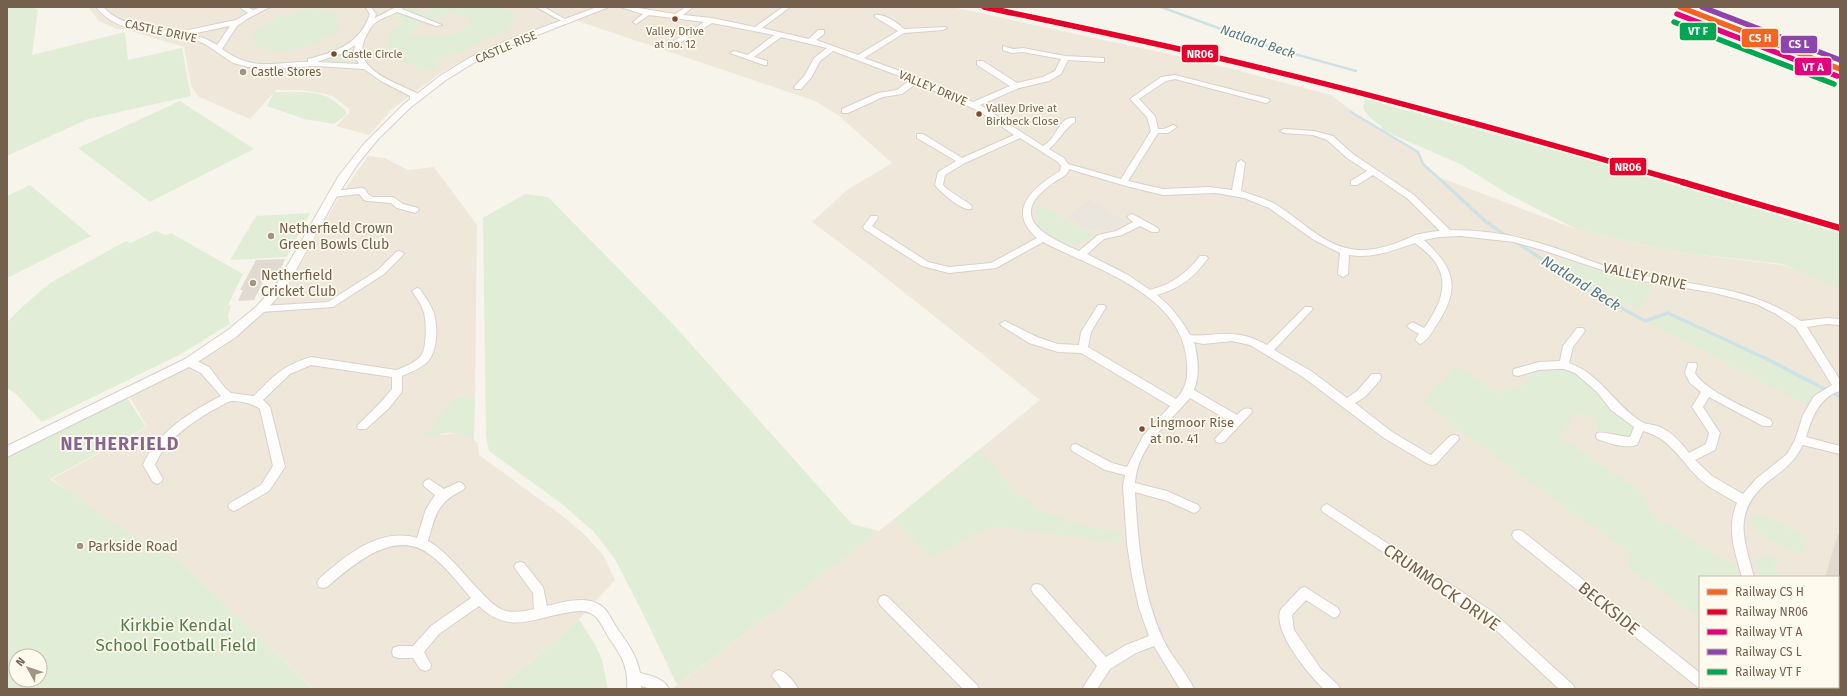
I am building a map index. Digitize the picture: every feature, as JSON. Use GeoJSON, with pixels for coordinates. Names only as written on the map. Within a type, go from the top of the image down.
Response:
{"type":"FeatureCollection","features":[{"type":"Feature","properties":{"kind":"street","name":"CASTLE DRIVE"},"geometry":{"type":"LineString","coordinates":[[99,7],[114,20],[128,26],[180,33],[199,38],[218,48],[234,60],[244,64],[276,67],[298,64],[335,64],[366,67],[414,96],[414,101]]}},
{"type":"Feature","properties":{"kind":"street"},"geometry":{"type":"LineString","coordinates":[[242,7],[253,13]]}},
{"type":"Feature","properties":{"kind":"street"},"geometry":{"type":"LineString","coordinates":[[218,48],[221,46],[226,35],[238,22],[267,7]]}},
{"type":"Feature","properties":{"kind":"street"},"geometry":{"type":"LineString","coordinates":[[366,67],[359,59],[358,50],[362,37],[371,23],[373,14],[368,7]]}},
{"type":"Feature","properties":{"kind":"street"},"geometry":{"type":"LineString","coordinates":[[539,7],[566,22]]}},
{"type":"Feature","properties":{"kind":"street","name":"CASTLE RISE"},"geometry":{"type":"LineString","coordinates":[[414,101],[456,70],[494,51],[605,7]]}},
{"type":"Feature","properties":{"kind":"street","name":"VALLEY DRIVE"},"geometry":{"type":"LineString","coordinates":[[623,7],[648,13],[712,20],[758,28],[811,41],[832,48],[916,80],[982,109],[1020,135],[1061,160],[1064,166],[1074,167],[1123,182],[1165,192],[1210,190],[1236,192],[1271,206],[1316,238],[1328,245],[1345,251],[1359,253],[1372,252],[1416,238],[1448,233],[1498,237],[1546,248],[1628,275],[1735,293],[1773,309],[1799,325],[1834,389]]}},
{"type":"Feature","properties":{"kind":"street"},"geometry":{"type":"LineString","coordinates":[[676,17],[690,7]]}},
{"type":"Feature","properties":{"kind":"street"},"geometry":{"type":"LineString","coordinates":[[758,28],[787,7]]}},
{"type":"Feature","properties":{"kind":"street"},"geometry":{"type":"LineString","coordinates":[[371,23],[398,8],[438,25]]}},
{"type":"Feature","properties":{"kind":"street"},"geometry":{"type":"LineString","coordinates":[[636,22],[648,13]]}},
{"type":"Feature","properties":{"kind":"street"},"geometry":{"type":"LineString","coordinates":[[877,16],[895,24],[902,31]]}},
{"type":"Feature","properties":{"kind":"street"},"geometry":{"type":"LineString","coordinates":[[675,44],[712,20]]}},
{"type":"Feature","properties":{"kind":"street"},"geometry":{"type":"LineString","coordinates":[[180,33],[203,30],[238,22]]}},
{"type":"Feature","properties":{"kind":"street"},"geometry":{"type":"LineString","coordinates":[[859,58],[902,31],[943,28]]}},
{"type":"Feature","properties":{"kind":"street"},"geometry":{"type":"LineString","coordinates":[[811,41],[821,32]]}},
{"type":"Feature","properties":{"kind":"street"},"geometry":{"type":"LineString","coordinates":[[749,58],[780,34]]}},
{"type":"Feature","properties":{"kind":"street"},"geometry":{"type":"LineString","coordinates":[[298,64],[333,54],[362,37]]}},
{"type":"Feature","properties":{"kind":"street"},"geometry":{"type":"LineString","coordinates":[[798,87],[808,76],[817,60],[832,48]]}},
{"type":"Feature","properties":{"kind":"street"},"geometry":{"type":"LineString","coordinates":[[1006,48],[1012,51],[1023,50],[1064,58],[1101,60]]}},
{"type":"Feature","properties":{"kind":"street"},"geometry":{"type":"LineString","coordinates":[[734,53],[764,62]]}},
{"type":"Feature","properties":{"kind":"street"},"geometry":{"type":"LineString","coordinates":[[974,105],[1016,86],[1046,78],[1058,72],[1064,58]]}},
{"type":"Feature","properties":{"kind":"street"},"geometry":{"type":"LineString","coordinates":[[980,63],[1016,86]]}},
{"type":"Feature","properties":{"kind":"street"},"geometry":{"type":"LineString","coordinates":[[1123,182],[1155,131],[1151,116],[1134,99],[1164,79],[1174,77],[1266,101]]}},
{"type":"Feature","properties":{"kind":"street"},"geometry":{"type":"LineString","coordinates":[[845,111],[881,95],[899,92],[916,80]]}},
{"type":"Feature","properties":{"kind":"street"},"geometry":{"type":"LineString","coordinates":[[7,452],[189,362],[215,347],[238,331],[261,309],[283,284],[332,194],[366,147],[398,114],[414,101]]}},
{"type":"Feature","properties":{"kind":"street"},"geometry":{"type":"LineString","coordinates":[[1044,149],[1055,140],[1062,127],[1072,120]]}},
{"type":"Feature","properties":{"kind":"street"},"geometry":{"type":"LineString","coordinates":[[1155,131],[1165,131],[1173,127]]}},
{"type":"Feature","properties":{"kind":"street"},"geometry":{"type":"LineString","coordinates":[[1284,131],[1314,133],[1330,138],[1350,156],[1411,197],[1448,233]]}},
{"type":"Feature","properties":{"kind":"street"},"geometry":{"type":"LineString","coordinates":[[968,207],[944,191],[939,185],[941,174],[962,161],[1020,135]]}},
{"type":"Feature","properties":{"kind":"street"},"geometry":{"type":"LineString","coordinates":[[920,136],[962,161]]}},
{"type":"Feature","properties":{"kind":"street"},"geometry":{"type":"LineString","coordinates":[[1236,192],[1242,163]]}},
{"type":"Feature","properties":{"kind":"street"},"geometry":{"type":"LineString","coordinates":[[1064,166],[1064,172],[1040,187],[1034,193],[1028,205],[1027,212],[1029,222],[1036,232],[1044,238],[1080,255],[1150,293],[1175,318],[1188,338],[1192,358],[1191,384],[1189,392],[1155,427],[1144,442],[1132,472],[1129,486],[1132,540],[1143,597],[1157,639],[1187,689]]}},
{"type":"Feature","properties":{"kind":"street"},"geometry":{"type":"LineString","coordinates":[[1354,183],[1373,171]]}},
{"type":"Feature","properties":{"kind":"street"},"geometry":{"type":"LineString","coordinates":[[332,194],[362,191],[363,195],[369,200],[394,200],[400,206],[415,210]]}},
{"type":"Feature","properties":{"kind":"street"},"geometry":{"type":"LineString","coordinates":[[1131,217],[1155,230]]}},
{"type":"Feature","properties":{"kind":"street"},"geometry":{"type":"LineString","coordinates":[[874,218],[867,227],[925,264],[949,270],[993,266],[1044,238]]}},
{"type":"Feature","properties":{"kind":"street"},"geometry":{"type":"LineString","coordinates":[[1080,255],[1101,238],[1119,233],[1140,222]]}},
{"type":"Feature","properties":{"kind":"street"},"geometry":{"type":"LineString","coordinates":[[1412,326],[1423,336],[1439,316],[1446,299],[1446,279],[1442,265],[1416,238]]}},
{"type":"Feature","properties":{"kind":"street"},"geometry":{"type":"LineString","coordinates":[[1343,274],[1345,251]]}},
{"type":"Feature","properties":{"kind":"street"},"geometry":{"type":"LineString","coordinates":[[261,309],[330,305],[381,272],[399,254]]}},
{"type":"Feature","properties":{"kind":"street"},"geometry":{"type":"LineString","coordinates":[[1150,293],[1169,289],[1183,280],[1203,258]]}},
{"type":"Feature","properties":{"kind":"street"},"geometry":{"type":"LineString","coordinates":[[256,400],[282,372],[298,364],[311,361],[397,374],[411,368],[425,358],[430,348],[430,320],[428,310],[416,291]]}},
{"type":"Feature","properties":{"kind":"street"},"geometry":{"type":"LineString","coordinates":[[1083,349],[1086,332],[1102,307]]}},
{"type":"Feature","properties":{"kind":"street"},"geometry":{"type":"LineString","coordinates":[[1268,350],[1308,309]]}},
{"type":"Feature","properties":{"kind":"street"},"geometry":{"type":"LineString","coordinates":[[1799,325],[1827,321],[1840,322]]}},
{"type":"Feature","properties":{"kind":"street"},"geometry":{"type":"LineString","coordinates":[[1005,324],[1033,340],[1058,348],[1083,349],[1176,405]]}},
{"type":"Feature","properties":{"kind":"street"},"geometry":{"type":"LineString","coordinates":[[1564,365],[1568,346],[1580,331]]}},
{"type":"Feature","properties":{"kind":"street"},"geometry":{"type":"LineString","coordinates":[[1188,338],[1203,340],[1232,337],[1253,342],[1307,374],[1347,402],[1388,435],[1432,461],[1454,439]]}},
{"type":"Feature","properties":{"kind":"street"},"geometry":{"type":"LineString","coordinates":[[189,362],[205,370],[221,391],[229,397],[256,400],[265,407],[279,467],[265,488],[234,506]]}},
{"type":"Feature","properties":{"kind":"street"},"geometry":{"type":"LineString","coordinates":[[1518,372],[1539,366],[1564,365],[1579,370],[1601,390],[1615,407],[1640,426],[1656,430],[1675,442],[1686,459],[1708,479],[1744,501]]}},
{"type":"Feature","properties":{"kind":"street"},"geometry":{"type":"LineString","coordinates":[[1692,366],[1690,373],[1694,380],[1707,391],[1767,423]]}},
{"type":"Feature","properties":{"kind":"street"},"geometry":{"type":"LineString","coordinates":[[362,426],[385,405],[398,390],[397,374]]}},
{"type":"Feature","properties":{"kind":"street"},"geometry":{"type":"LineString","coordinates":[[1347,402],[1361,394],[1376,377]]}},
{"type":"Feature","properties":{"kind":"street"},"geometry":{"type":"LineString","coordinates":[[1748,576],[1737,536],[1739,512],[1744,501],[1760,482],[1791,457],[1800,440],[1808,415],[1818,398],[1834,389]]}},
{"type":"Feature","properties":{"kind":"street"},"geometry":{"type":"LineString","coordinates":[[1686,459],[1711,447],[1714,433],[1697,407],[1707,391]]}},
{"type":"Feature","properties":{"kind":"street"},"geometry":{"type":"LineString","coordinates":[[1189,392],[1238,421]]}},
{"type":"Feature","properties":{"kind":"street"},"geometry":{"type":"LineString","coordinates":[[157,479],[149,465],[151,457],[166,440],[204,410],[229,397]]}},
{"type":"Feature","properties":{"kind":"street"},"geometry":{"type":"LineString","coordinates":[[1220,440],[1247,412]]}},
{"type":"Feature","properties":{"kind":"street"},"geometry":{"type":"LineString","coordinates":[[1601,436],[1618,441],[1633,442],[1640,426]]}},
{"type":"Feature","properties":{"kind":"street"},"geometry":{"type":"LineString","coordinates":[[1800,440],[1840,450]]}},
{"type":"Feature","properties":{"kind":"street"},"geometry":{"type":"LineString","coordinates":[[1076,448],[1109,467],[1132,472]]}},
{"type":"Feature","properties":{"kind":"street"},"geometry":{"type":"LineString","coordinates":[[428,484],[442,494]]}},
{"type":"Feature","properties":{"kind":"street"},"geometry":{"type":"LineString","coordinates":[[1129,486],[1160,493],[1194,508]]}},
{"type":"Feature","properties":{"kind":"street"},"geometry":{"type":"LineString","coordinates":[[421,544],[431,510],[442,494],[459,487]]}},
{"type":"Feature","properties":{"kind":"street","name":"CRUMMOCK DRIVE"},"geometry":{"type":"LineString","coordinates":[[1327,510],[1489,616],[1568,689]]}},
{"type":"Feature","properties":{"kind":"street","name":"BECKSIDE"},"geometry":{"type":"LineString","coordinates":[[1518,535],[1699,680]]}},
{"type":"Feature","properties":{"kind":"street"},"geometry":{"type":"LineString","coordinates":[[323,583],[366,550],[384,543],[402,540],[421,544],[440,555],[492,611],[505,617],[521,618],[578,605],[589,606],[598,611],[624,646],[630,657],[635,684],[654,683],[662,689]]}},
{"type":"Feature","properties":{"kind":"street"},"geometry":{"type":"LineString","coordinates":[[520,567],[539,591],[541,614]]}},
{"type":"Feature","properties":{"kind":"street"},"geometry":{"type":"LineString","coordinates":[[1037,589],[1105,665]]}},
{"type":"Feature","properties":{"kind":"street"},"geometry":{"type":"LineString","coordinates":[[1334,612],[1305,592],[1285,613],[1288,632],[1316,673],[1334,689]]}},
{"type":"Feature","properties":{"kind":"street"},"geometry":{"type":"LineString","coordinates":[[398,652],[416,652],[435,630],[480,599]]}},
{"type":"Feature","properties":{"kind":"street"},"geometry":{"type":"LineString","coordinates":[[884,601],[972,689]]}},
{"type":"Feature","properties":{"kind":"street"},"geometry":{"type":"LineString","coordinates":[[1089,689],[1105,665],[1131,649],[1157,639]]}},
{"type":"Feature","properties":{"kind":"street"},"geometry":{"type":"LineString","coordinates":[[416,652],[425,665]]}},
{"type":"Feature","properties":{"kind":"street"},"geometry":{"type":"LineString","coordinates":[[779,676],[792,689]]}},
{"type":"Feature","properties":{"kind":"shaded area"},"geometry":{"type":"Polygon","coordinates":[[[88,7],[952,7],[1201,61],[1331,95],[1369,124],[1418,152],[1423,164],[1436,176],[1578,230],[1675,252],[1782,265],[1840,286],[1840,689],[672,689],[893,520],[1040,400],[872,267],[812,222],[847,190],[892,163],[839,116],[815,101],[566,17],[455,65],[438,75],[392,109],[369,135],[336,126],[349,113],[349,109],[334,97],[301,90],[276,90],[250,119],[199,97],[191,86],[184,47],[124,29],[117,29],[99,21],[88,7]]]}},
{"type":"Feature","properties":{"kind":"shaded area"},"geometry":{"type":"Polygon","coordinates":[[[368,156],[385,158],[408,170],[434,167],[477,225],[475,398],[458,396],[439,435],[458,433],[469,437],[478,443],[479,455],[564,517],[586,536],[603,555],[615,580],[579,619],[499,689],[313,689],[179,560],[113,527],[52,479],[147,427],[128,394],[212,352],[247,328],[291,281],[338,199],[368,156]]]}},
{"type":"Feature","properties":{"kind":"shaded area"},"geometry":{"type":"Polygon","coordinates":[[[1089,200],[1126,221],[1115,229],[1107,230],[1097,227],[1091,231],[1067,217],[1089,200]]]}},
{"type":"Feature","properties":{"kind":"green space"},"geometry":{"type":"Polygon","coordinates":[[[7,7],[32,7],[38,10],[32,55],[125,32],[128,60],[182,48],[191,96],[88,119],[7,156],[7,7]]]}},
{"type":"Feature","properties":{"kind":"green space"},"geometry":{"type":"Polygon","coordinates":[[[413,7],[420,7],[417,8],[421,12],[436,7],[498,7],[516,14],[510,29],[449,57],[446,56],[437,60],[440,62],[434,70],[414,71],[413,68],[418,67],[411,63],[407,65],[391,53],[387,42],[391,31],[406,21],[392,18],[400,13],[423,22],[409,34],[424,38],[435,36],[442,38],[463,30],[461,28],[470,23],[465,18],[450,12],[432,20],[406,10],[413,7]]]}},
{"type":"Feature","properties":{"kind":"green space"},"geometry":{"type":"Polygon","coordinates":[[[320,9],[336,13],[340,18],[336,19],[337,23],[343,21],[334,35],[331,34],[317,42],[319,44],[281,51],[256,47],[252,36],[259,27],[280,15],[281,17],[299,13],[298,10],[320,9]]]}},
{"type":"Feature","properties":{"kind":"green space"},"geometry":{"type":"Polygon","coordinates":[[[354,45],[355,62],[318,61],[341,55],[354,45]]]}},
{"type":"Feature","properties":{"kind":"green space"},"geometry":{"type":"Polygon","coordinates":[[[274,92],[301,92],[322,95],[330,98],[346,110],[346,115],[334,124],[304,119],[267,106],[274,92]]]}},
{"type":"Feature","properties":{"kind":"green space"},"geometry":{"type":"Polygon","coordinates":[[[1365,99],[1564,153],[1840,233],[1840,289],[1782,264],[1675,252],[1578,230],[1508,194],[1460,164],[1382,130],[1382,127],[1369,117],[1363,108],[1365,99]]]}},
{"type":"Feature","properties":{"kind":"green space"},"geometry":{"type":"Polygon","coordinates":[[[180,101],[254,149],[150,202],[78,148],[180,101]]]}},
{"type":"Feature","properties":{"kind":"green space"},"geometry":{"type":"Polygon","coordinates":[[[30,185],[91,236],[7,278],[7,196],[30,185]]]}},
{"type":"Feature","properties":{"kind":"green space"},"geometry":{"type":"Polygon","coordinates":[[[525,194],[548,197],[671,322],[852,524],[879,531],[677,685],[615,559],[594,532],[562,504],[489,451],[486,437],[483,218],[525,194]]]}},
{"type":"Feature","properties":{"kind":"green space"},"geometry":{"type":"Polygon","coordinates":[[[1038,203],[1094,235],[1078,244],[1070,244],[1052,237],[1038,225],[1035,219],[1038,203]]]}},
{"type":"Feature","properties":{"kind":"green space","name":"Netherfield Crown Green Bowls Club"},"geometry":{"type":"Polygon","coordinates":[[[310,213],[287,257],[230,260],[256,216],[310,213]]]}},
{"type":"Feature","properties":{"kind":"green space"},"geometry":{"type":"Polygon","coordinates":[[[155,231],[166,235],[171,233],[243,274],[228,305],[231,306],[228,316],[230,324],[179,355],[42,422],[16,394],[7,388],[7,322],[50,283],[126,241],[131,243],[155,231]]]}},
{"type":"Feature","properties":{"kind":"green space"},"geometry":{"type":"Polygon","coordinates":[[[1563,259],[1616,277],[1654,285],[1639,309],[1606,294],[1557,264],[1563,259]]]}},
{"type":"Feature","properties":{"kind":"green space"},"geometry":{"type":"Polygon","coordinates":[[[1668,313],[1769,360],[1830,392],[1812,408],[1645,321],[1668,313]]]}},
{"type":"Feature","properties":{"kind":"green space"},"geometry":{"type":"Polygon","coordinates":[[[1458,366],[1496,393],[1519,388],[1531,374],[1547,370],[1579,370],[1640,426],[1633,442],[1601,436],[1594,418],[1576,413],[1559,436],[1637,489],[1655,517],[1735,566],[1738,576],[1699,576],[1699,617],[1628,568],[1629,553],[1465,435],[1423,401],[1458,366]]]}},
{"type":"Feature","properties":{"kind":"green space","name":"Kirkbie Kendal School Football Field"},"geometry":{"type":"Polygon","coordinates":[[[125,394],[146,427],[50,479],[127,532],[179,560],[313,689],[7,689],[7,453],[125,394]]]}},
{"type":"Feature","properties":{"kind":"green space"},"geometry":{"type":"Polygon","coordinates":[[[458,396],[475,398],[474,440],[457,433],[446,433],[432,436],[424,435],[458,396]]]}},
{"type":"Feature","properties":{"kind":"green space"},"geometry":{"type":"Polygon","coordinates":[[[980,449],[1016,493],[1048,513],[1079,524],[1120,533],[1121,543],[999,527],[975,533],[932,558],[893,520],[980,449]]]}},
{"type":"Feature","properties":{"kind":"green space"},"geometry":{"type":"Polygon","coordinates":[[[1753,516],[1765,516],[1808,538],[1803,555],[1771,541],[1756,531],[1751,525],[1750,519],[1753,516]]]}},
{"type":"Feature","properties":{"kind":"green space"},"geometry":{"type":"Polygon","coordinates":[[[1765,556],[1772,556],[1781,561],[1771,565],[1782,576],[1760,576],[1755,562],[1757,559],[1765,556]]]}},
{"type":"Feature","properties":{"kind":"green space"},"geometry":{"type":"Polygon","coordinates":[[[579,619],[596,646],[602,660],[608,689],[499,689],[579,619]]]}},
{"type":"Feature","properties":{"kind":"building","name":"Netherfield Cricket Club"},"geometry":{"type":"Polygon","coordinates":[[[285,259],[280,271],[266,276],[254,300],[238,301],[243,290],[240,290],[256,260],[285,259]]]}},
{"type":"Feature","properties":{"kind":"building"},"geometry":{"type":"Polygon","coordinates":[[[1838,534],[1840,534],[1840,577],[1825,576],[1838,534]]]}},
{"type":"Feature","properties":{"kind":"waterway","name":"Natland Beck"},"geometry":{"type":"LineString","coordinates":[[1161,7],[1273,48],[1356,71]]}},
{"type":"Feature","properties":{"kind":"waterway","name":"Natland Beck"},"geometry":{"type":"LineString","coordinates":[[1351,112],[1418,152],[1423,164],[1444,183]]}},
{"type":"Feature","properties":{"kind":"waterway","name":"Natland Beck"},"geometry":{"type":"LineString","coordinates":[[1443,182],[1485,221],[1508,237]]}},
{"type":"Feature","properties":{"kind":"waterway","name":"Natland Beck"},"geometry":{"type":"LineString","coordinates":[[1513,240],[1587,289],[1645,321],[1668,313],[1769,360],[1840,397]]}},
{"type":"Feature","properties":{"kind":"transit line"},"geometry":{"type":"LineString","coordinates":[[1680,7],[1840,69]]}},
{"type":"Feature","properties":{"kind":"transit line"},"geometry":{"type":"LineString","coordinates":[[1702,7],[1840,60]]}},
{"type":"Feature","properties":{"kind":"transit line"},"geometry":{"type":"LineString","coordinates":[[1677,14],[1837,76]]}},
{"type":"Feature","properties":{"kind":"transit line"},"geometry":{"type":"LineString","coordinates":[[1674,22],[1834,84]]}},
{"type":"Feature","properties":{"kind":"rail line","name":"NR06"},"geometry":{"type":"LineString","coordinates":[[984,7],[1185,50],[1305,79],[1573,151],[1840,228]]}},
{"type":"Feature","properties":{"kind":"place","name":"Valley Drive at no. 12"},"geometry":{"type":"Point","coordinates":[675,19]}},
{"type":"Feature","properties":{"kind":"place","name":"Castle Circle"},"geometry":{"type":"Point","coordinates":[334,54]}},
{"type":"Feature","properties":{"kind":"place","name":"Castle Stores"},"geometry":{"type":"Point","coordinates":[243,72]}},
{"type":"Feature","properties":{"kind":"place","name":"Valley Drive at Birkbeck Close"},"geometry":{"type":"Point","coordinates":[979,114]}},
{"type":"Feature","properties":{"kind":"place","name":"Netherfield Crown Green Bowls Club"},"geometry":{"type":"Point","coordinates":[271,236]}},
{"type":"Feature","properties":{"kind":"place","name":"Netherfield Cricket Club"},"geometry":{"type":"Point","coordinates":[253,283]}},
{"type":"Feature","properties":{"kind":"place","name":"Lingmoor Rise at no. 41"},"geometry":{"type":"Point","coordinates":[1142,429]}},
{"type":"Feature","properties":{"kind":"place","name":"Parkside Road"},"geometry":{"type":"Point","coordinates":[80,546]}},
{"type":"Feature","properties":{"kind":"district","name":"NETHERFIELD"},"geometry":{"type":"Point","coordinates":[120,444]}}]}
